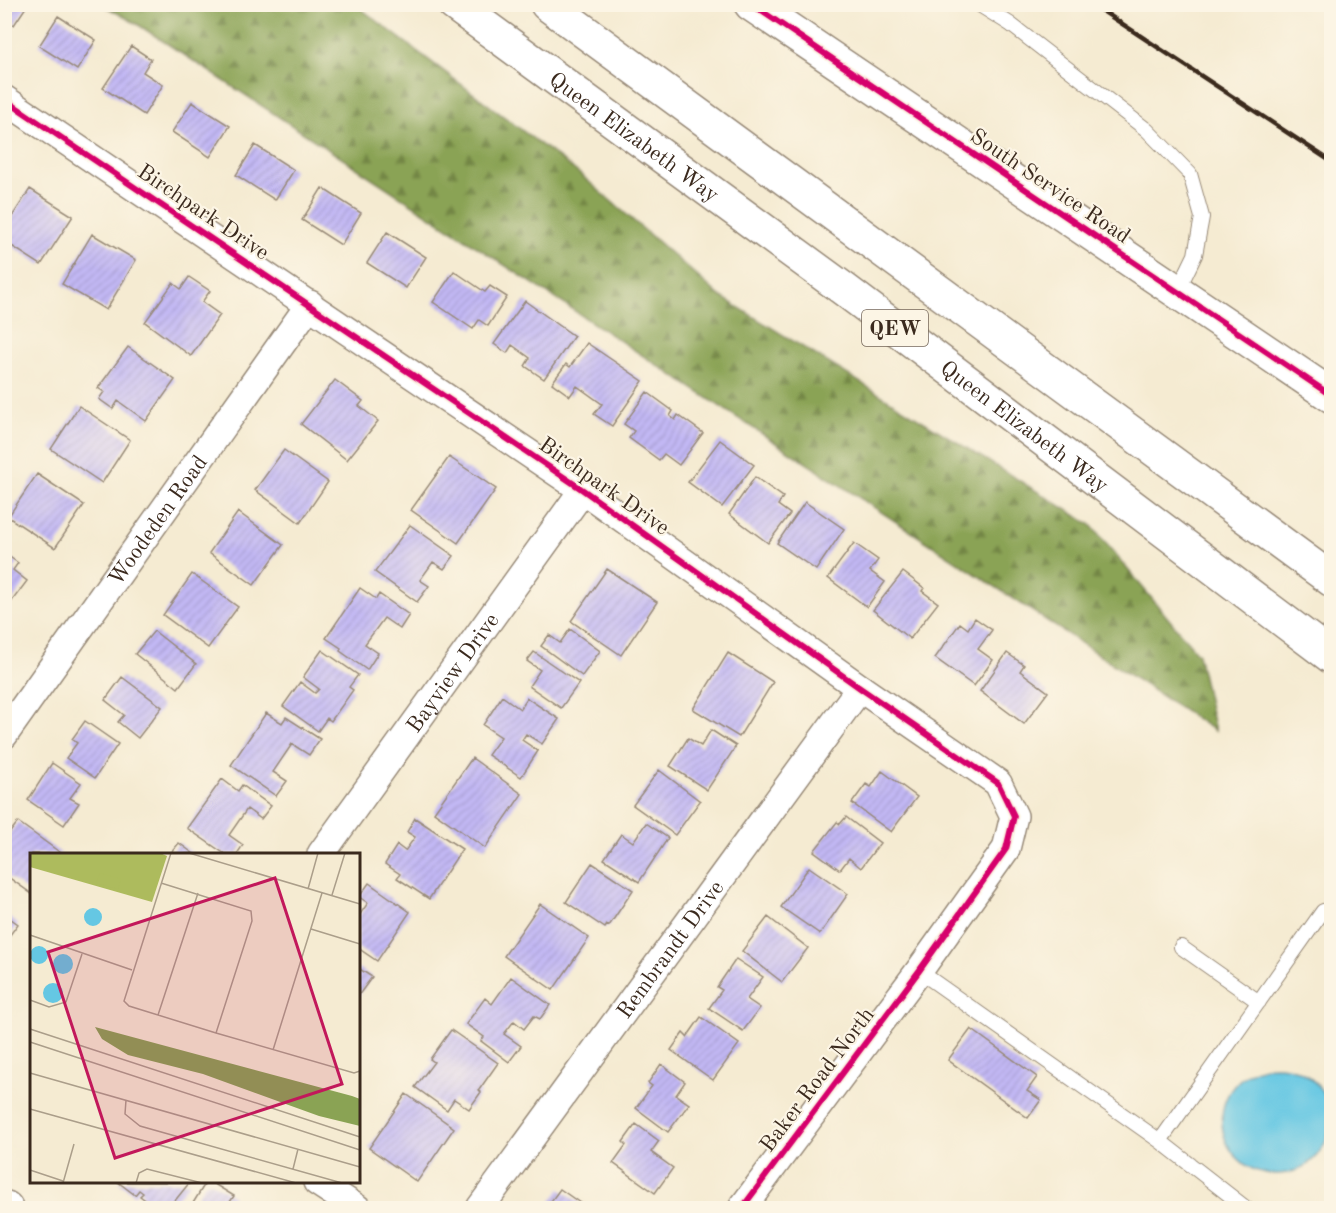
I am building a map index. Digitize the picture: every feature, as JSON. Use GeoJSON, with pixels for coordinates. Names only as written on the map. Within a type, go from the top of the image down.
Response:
{"type":"FeatureCollection","features":[{"type":"Feature","properties":{"kind":"main road","name":"Queen Elizabeth Way"},"geometry":{"type":"LineString","coordinates":[[454,4],[845,290],[1332,657]]}},
{"type":"Feature","properties":{"kind":"main road","name":"QEW"},"geometry":{"type":"LineString","coordinates":[[547,4],[1332,580]]}},
{"type":"Feature","properties":{"kind":"main road","name":"South Service Road"},"geometry":{"type":"LineString","coordinates":[[752,4],[1332,396]]}},
{"type":"Feature","properties":{"kind":"street","name":"Birchpark Drive"},"geometry":{"type":"LineString","coordinates":[[4,99],[583,490],[860,688],[998,783],[1014,816],[1006,849],[919,971]]}},
{"type":"Feature","properties":{"kind":"street","name":"Woodeden Road"},"geometry":{"type":"LineString","coordinates":[[4,735],[310,304]]}},
{"type":"Feature","properties":{"kind":"street","name":"Bayview Drive"},"geometry":{"type":"LineString","coordinates":[[322,853],[583,490]]}},
{"type":"Feature","properties":{"kind":"street","name":"Rembrandt Drive"},"geometry":{"type":"LineString","coordinates":[[480,1209],[860,688]]}},
{"type":"Feature","properties":{"kind":"street","name":"Baker Road North"},"geometry":{"type":"LineString","coordinates":[[742,1209],[919,971]]}},
{"type":"Feature","properties":{"kind":"street"},"geometry":{"type":"LineString","coordinates":[[318,1183],[357,1209]]}},
{"type":"Feature","properties":{"kind":"lane"},"geometry":{"type":"LineString","coordinates":[[978,4],[1010,24],[1147,130],[1190,174],[1202,217],[1195,255],[1177,292]]}},
{"type":"Feature","properties":{"kind":"lane"},"geometry":{"type":"LineString","coordinates":[[1160,1141],[1323,911],[1332,909]]}},
{"type":"Feature","properties":{"kind":"lane"},"geometry":{"type":"LineString","coordinates":[[1181,947],[1258,1002]]}},
{"type":"Feature","properties":{"kind":"lane"},"geometry":{"type":"LineString","coordinates":[[919,971],[1160,1141],[1246,1209]]}},
{"type":"Feature","properties":{"kind":"green space"},"geometry":{"type":"Polygon","coordinates":[[[103,5],[356,5],[580,174],[720,296],[1090,524],[1198,654],[1215,731],[137,24],[103,5]]]}},
{"type":"Feature","properties":{"kind":"water"},"geometry":{"type":"Polygon","coordinates":[[[1276,1066],[1297,1070],[1314,1082],[1326,1099],[1330,1120],[1326,1141],[1314,1158],[1297,1170],[1276,1174],[1255,1170],[1238,1158],[1226,1141],[1222,1120],[1226,1099],[1238,1082],[1255,1070],[1276,1066]]]}},
{"type":"Feature","properties":{"kind":"building"},"geometry":{"type":"Polygon","coordinates":[[[4,4],[28,4],[14,25],[4,19],[4,4]]]}},
{"type":"Feature","properties":{"kind":"building"},"geometry":{"type":"Polygon","coordinates":[[[58,16],[96,40],[77,70],[39,46],[58,16]]]}},
{"type":"Feature","properties":{"kind":"building"},"geometry":{"type":"Polygon","coordinates":[[[131,46],[151,59],[143,72],[163,85],[144,115],[103,88],[131,46]]]}},
{"type":"Feature","properties":{"kind":"building"},"geometry":{"type":"Polygon","coordinates":[[[192,102],[230,126],[210,157],[172,132],[192,102]]]}},
{"type":"Feature","properties":{"kind":"building"},"geometry":{"type":"Polygon","coordinates":[[[255,145],[294,170],[275,200],[236,175],[255,145]]]}},
{"type":"Feature","properties":{"kind":"building"},"geometry":{"type":"Polygon","coordinates":[[[322,188],[361,213],[341,245],[302,220],[322,188]]]}},
{"type":"Feature","properties":{"kind":"building"},"geometry":{"type":"Polygon","coordinates":[[[30,189],[73,216],[41,265],[4,241],[4,229],[30,189]]]}},
{"type":"Feature","properties":{"kind":"building"},"geometry":{"type":"Polygon","coordinates":[[[387,232],[426,257],[406,288],[367,263],[387,232]]]}},
{"type":"Feature","properties":{"kind":"building"},"geometry":{"type":"Polygon","coordinates":[[[92,234],[136,260],[106,310],[62,284],[92,234]]]}},
{"type":"Feature","properties":{"kind":"building"},"geometry":{"type":"Polygon","coordinates":[[[454,271],[485,292],[490,286],[507,297],[488,326],[479,320],[473,329],[433,302],[454,271]]]}},
{"type":"Feature","properties":{"kind":"building"},"geometry":{"type":"Polygon","coordinates":[[[189,277],[210,291],[202,302],[220,315],[191,356],[145,322],[173,283],[181,289],[189,277]]]}},
{"type":"Feature","properties":{"kind":"building"},"geometry":{"type":"Polygon","coordinates":[[[525,301],[574,336],[544,379],[525,366],[530,358],[512,345],[507,353],[494,344],[525,301]]]}},
{"type":"Feature","properties":{"kind":"building"},"geometry":{"type":"Polygon","coordinates":[[[587,343],[643,381],[612,426],[594,414],[602,404],[577,386],[570,396],[552,383],[566,364],[570,367],[587,343]]]}},
{"type":"Feature","properties":{"kind":"building"},"geometry":{"type":"Polygon","coordinates":[[[128,347],[175,380],[146,421],[118,401],[113,409],[99,399],[104,392],[98,388],[128,347]]]}},
{"type":"Feature","properties":{"kind":"building"},"geometry":{"type":"Polygon","coordinates":[[[335,380],[363,401],[359,406],[378,421],[347,460],[301,424],[335,380]]]}},
{"type":"Feature","properties":{"kind":"building"},"geometry":{"type":"Polygon","coordinates":[[[647,392],[673,411],[670,416],[675,420],[678,415],[703,433],[679,465],[664,454],[659,460],[629,438],[634,431],[624,424],[647,392]]]}},
{"type":"Feature","properties":{"kind":"building"},"geometry":{"type":"Polygon","coordinates":[[[79,406],[130,440],[102,483],[51,449],[79,406]]]}},
{"type":"Feature","properties":{"kind":"building"},"geometry":{"type":"Polygon","coordinates":[[[720,440],[754,465],[722,507],[688,482],[720,440]]]}},
{"type":"Feature","properties":{"kind":"building"},"geometry":{"type":"Polygon","coordinates":[[[284,450],[328,482],[300,523],[255,490],[284,450]]]}},
{"type":"Feature","properties":{"kind":"building"},"geometry":{"type":"Polygon","coordinates":[[[449,457],[496,489],[458,543],[411,510],[449,457]]]}},
{"type":"Feature","properties":{"kind":"building"},"geometry":{"type":"Polygon","coordinates":[[[37,474],[84,505],[55,548],[8,517],[37,474]]]}},
{"type":"Feature","properties":{"kind":"building"},"geometry":{"type":"Polygon","coordinates":[[[755,477],[783,497],[778,505],[790,514],[768,543],[729,514],[755,477]]]}},
{"type":"Feature","properties":{"kind":"building"},"geometry":{"type":"Polygon","coordinates":[[[805,502],[844,529],[816,570],[777,543],[805,502]]]}},
{"type":"Feature","properties":{"kind":"building"},"geometry":{"type":"Polygon","coordinates":[[[238,512],[283,545],[254,585],[209,553],[238,512]]]}},
{"type":"Feature","properties":{"kind":"building"},"geometry":{"type":"Polygon","coordinates":[[[410,525],[454,556],[444,569],[433,562],[420,580],[429,586],[417,602],[375,572],[410,525]]]}},
{"type":"Feature","properties":{"kind":"building"},"geometry":{"type":"Polygon","coordinates":[[[854,543],[878,560],[870,571],[885,582],[867,607],[828,578],[854,543]]]}},
{"type":"Feature","properties":{"kind":"building"},"geometry":{"type":"Polygon","coordinates":[[[4,553],[18,563],[13,570],[27,581],[9,605],[4,601],[4,553]]]}},
{"type":"Feature","properties":{"kind":"building"},"geometry":{"type":"Polygon","coordinates":[[[607,569],[657,602],[621,655],[571,621],[607,569]]]}},
{"type":"Feature","properties":{"kind":"building"},"geometry":{"type":"Polygon","coordinates":[[[903,572],[924,588],[922,591],[938,603],[910,639],[873,610],[903,572]]]}},
{"type":"Feature","properties":{"kind":"building"},"geometry":{"type":"Polygon","coordinates":[[[192,574],[238,607],[208,648],[163,615],[192,574]]]}},
{"type":"Feature","properties":{"kind":"building"},"geometry":{"type":"Polygon","coordinates":[[[360,588],[376,599],[379,594],[409,615],[400,629],[384,618],[365,644],[378,653],[367,670],[326,638],[360,588]]]}},
{"type":"Feature","properties":{"kind":"building"},"geometry":{"type":"Polygon","coordinates":[[[975,618],[992,630],[978,649],[993,660],[974,686],[935,658],[960,623],[968,629],[975,618]]]}},
{"type":"Feature","properties":{"kind":"building"},"geometry":{"type":"Polygon","coordinates":[[[570,629],[600,651],[582,676],[541,646],[549,635],[560,643],[570,629]]]}},
{"type":"Feature","properties":{"kind":"building"},"geometry":{"type":"Polygon","coordinates":[[[154,631],[196,664],[178,688],[135,654],[154,631]]]}},
{"type":"Feature","properties":{"kind":"building"},"geometry":{"type":"Polygon","coordinates":[[[322,650],[358,675],[349,687],[353,690],[331,721],[327,718],[318,731],[283,706],[300,682],[315,693],[319,689],[303,677],[322,650]]]}},
{"type":"Feature","properties":{"kind":"building"},"geometry":{"type":"Polygon","coordinates":[[[534,652],[579,683],[561,708],[529,686],[540,670],[527,661],[534,652]]]}},
{"type":"Feature","properties":{"kind":"building"},"geometry":{"type":"Polygon","coordinates":[[[728,653],[773,682],[739,737],[693,709],[728,653]]]}},
{"type":"Feature","properties":{"kind":"building"},"geometry":{"type":"Polygon","coordinates":[[[1007,653],[1024,665],[1020,671],[1048,692],[1024,724],[980,691],[1007,653]]]}},
{"type":"Feature","properties":{"kind":"building"},"geometry":{"type":"Polygon","coordinates":[[[122,677],[162,707],[138,738],[118,722],[124,715],[105,700],[122,677]]]}},
{"type":"Feature","properties":{"kind":"building"},"geometry":{"type":"Polygon","coordinates":[[[502,696],[520,709],[527,698],[559,719],[542,744],[526,734],[522,740],[538,751],[521,777],[488,755],[501,737],[483,725],[502,696]]]}},
{"type":"Feature","properties":{"kind":"building"},"geometry":{"type":"Polygon","coordinates":[[[266,713],[282,723],[286,717],[320,739],[309,755],[292,744],[273,772],[287,781],[276,796],[231,765],[266,713]]]}},
{"type":"Feature","properties":{"kind":"building"},"geometry":{"type":"Polygon","coordinates":[[[85,721],[118,744],[95,778],[66,758],[77,743],[72,739],[85,721]]]}},
{"type":"Feature","properties":{"kind":"building"},"geometry":{"type":"Polygon","coordinates":[[[711,730],[736,746],[707,790],[670,766],[688,738],[701,746],[711,730]]]}},
{"type":"Feature","properties":{"kind":"building"},"geometry":{"type":"Polygon","coordinates":[[[472,758],[522,794],[485,848],[434,812],[472,758]]]}},
{"type":"Feature","properties":{"kind":"building"},"geometry":{"type":"Polygon","coordinates":[[[52,763],[81,783],[70,798],[79,803],[64,825],[28,800],[52,763]]]}},
{"type":"Feature","properties":{"kind":"building"},"geometry":{"type":"Polygon","coordinates":[[[659,770],[700,801],[675,835],[633,805],[659,770]]]}},
{"type":"Feature","properties":{"kind":"building"},"geometry":{"type":"Polygon","coordinates":[[[882,771],[917,797],[891,832],[852,803],[866,784],[871,787],[882,771]]]}},
{"type":"Feature","properties":{"kind":"building"},"geometry":{"type":"Polygon","coordinates":[[[222,779],[238,791],[242,785],[271,806],[261,819],[247,809],[229,835],[243,845],[238,853],[224,853],[187,828],[222,779]]]}},
{"type":"Feature","properties":{"kind":"building"},"geometry":{"type":"Polygon","coordinates":[[[846,817],[880,843],[861,868],[849,858],[840,870],[814,851],[837,822],[840,824],[846,817]]]}},
{"type":"Feature","properties":{"kind":"building"},"geometry":{"type":"Polygon","coordinates":[[[415,818],[462,849],[429,899],[397,878],[400,874],[385,864],[397,845],[405,851],[415,837],[407,832],[415,818]]]}},
{"type":"Feature","properties":{"kind":"building"},"geometry":{"type":"Polygon","coordinates":[[[18,822],[61,853],[30,853],[30,893],[4,874],[4,840],[18,822]]]}},
{"type":"Feature","properties":{"kind":"building"},"geometry":{"type":"Polygon","coordinates":[[[646,823],[668,838],[639,882],[604,859],[621,834],[633,842],[646,823]]]}},
{"type":"Feature","properties":{"kind":"building"},"geometry":{"type":"Polygon","coordinates":[[[179,843],[193,853],[171,853],[179,843]]]}},
{"type":"Feature","properties":{"kind":"building"},"geometry":{"type":"Polygon","coordinates":[[[592,863],[633,890],[609,926],[605,928],[566,902],[592,863]]]}},
{"type":"Feature","properties":{"kind":"building"},"geometry":{"type":"Polygon","coordinates":[[[809,867],[848,894],[820,934],[781,907],[809,867]]]}},
{"type":"Feature","properties":{"kind":"building"},"geometry":{"type":"Polygon","coordinates":[[[369,883],[410,912],[377,961],[360,949],[360,914],[368,903],[360,896],[369,883]]]}},
{"type":"Feature","properties":{"kind":"building"},"geometry":{"type":"Polygon","coordinates":[[[540,904],[589,938],[553,990],[504,956],[540,904]]]}},
{"type":"Feature","properties":{"kind":"building"},"geometry":{"type":"Polygon","coordinates":[[[4,914],[18,924],[4,943],[4,914]]]}},
{"type":"Feature","properties":{"kind":"building"},"geometry":{"type":"Polygon","coordinates":[[[768,917],[808,948],[782,982],[742,951],[768,917]]]}},
{"type":"Feature","properties":{"kind":"building"},"geometry":{"type":"Polygon","coordinates":[[[736,959],[763,977],[747,999],[760,1008],[743,1031],[709,1008],[722,990],[717,987],[736,959]]]}},
{"type":"Feature","properties":{"kind":"building"},"geometry":{"type":"Polygon","coordinates":[[[360,969],[372,977],[360,993],[360,969]]]}},
{"type":"Feature","properties":{"kind":"building"},"geometry":{"type":"Polygon","coordinates":[[[511,977],[550,1005],[540,1019],[534,1016],[524,1029],[514,1021],[504,1034],[521,1046],[509,1062],[481,1041],[484,1037],[466,1024],[485,998],[492,1004],[511,977]]]}},
{"type":"Feature","properties":{"kind":"building"},"geometry":{"type":"Polygon","coordinates":[[[701,1017],[739,1044],[713,1080],[671,1050],[683,1033],[687,1037],[701,1017]]]}},
{"type":"Feature","properties":{"kind":"building"},"geometry":{"type":"Polygon","coordinates":[[[971,1029],[1037,1077],[1027,1091],[1041,1100],[1028,1118],[948,1060],[971,1029]]]}},
{"type":"Feature","properties":{"kind":"building"},"geometry":{"type":"Polygon","coordinates":[[[451,1030],[498,1063],[469,1109],[454,1099],[447,1110],[415,1087],[434,1062],[430,1059],[451,1030]]]}},
{"type":"Feature","properties":{"kind":"building"},"geometry":{"type":"Polygon","coordinates":[[[661,1064],[685,1082],[676,1095],[689,1104],[668,1132],[636,1108],[652,1086],[648,1083],[661,1064]]]}},
{"type":"Feature","properties":{"kind":"building"},"geometry":{"type":"Polygon","coordinates":[[[406,1094],[454,1128],[417,1182],[369,1148],[406,1094]]]}},
{"type":"Feature","properties":{"kind":"building"},"geometry":{"type":"Polygon","coordinates":[[[636,1124],[659,1141],[651,1152],[673,1168],[655,1193],[613,1163],[626,1145],[623,1142],[636,1124]]]}},
{"type":"Feature","properties":{"kind":"building"},"geometry":{"type":"Polygon","coordinates":[[[119,1183],[189,1183],[169,1208],[156,1208],[140,1196],[143,1193],[139,1190],[135,1195],[119,1183]]]}},
{"type":"Feature","properties":{"kind":"building"},"geometry":{"type":"Polygon","coordinates":[[[205,1183],[213,1183],[234,1196],[226,1208],[190,1208],[205,1183]]]}},
{"type":"Feature","properties":{"kind":"building"},"geometry":{"type":"Polygon","coordinates":[[[560,1189],[587,1208],[546,1208],[560,1189]]]}},
{"type":"Feature","properties":{"kind":"railway"},"geometry":{"type":"LineString","coordinates":[[1092,4],[1332,162]]}},
{"type":"Feature","properties":{"kind":"cycle path"},"geometry":{"type":"LineString","coordinates":[[751,4],[1332,396]]}},
{"type":"Feature","properties":{"kind":"cycle path"},"geometry":{"type":"LineString","coordinates":[[4,99],[583,490],[860,688],[998,783],[1014,816],[1006,849],[919,971],[742,1208]]}}]}
